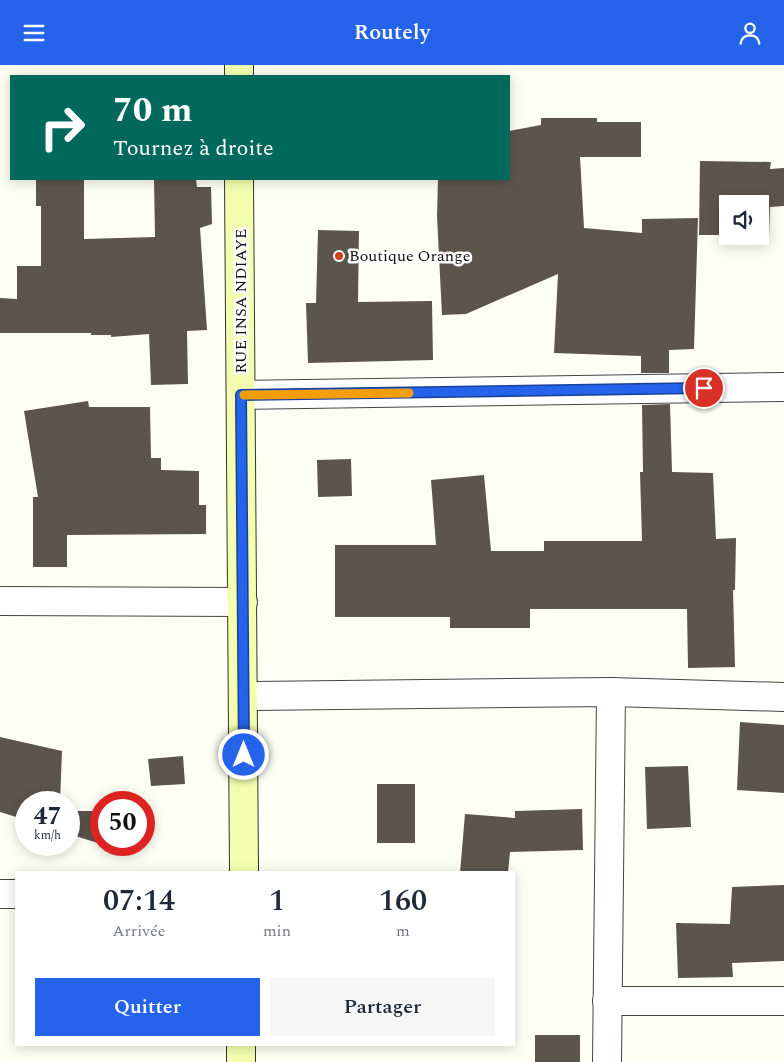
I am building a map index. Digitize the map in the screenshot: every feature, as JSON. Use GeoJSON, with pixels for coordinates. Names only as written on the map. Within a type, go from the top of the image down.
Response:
{"type":"FeatureCollection","features":[{"type":"Feature","properties":{"kind":"main road","name":"RUE INSA NDIAYE"},"geometry":{"type":"LineString","coordinates":[[240,180],[244,871]]}},
{"type":"Feature","properties":{"kind":"main road"},"geometry":{"type":"LineString","coordinates":[[241,1046],[241,1062]]}},
{"type":"Feature","properties":{"kind":"street"},"geometry":{"type":"LineString","coordinates":[[241,395],[784,387]]}},
{"type":"Feature","properties":{"kind":"street"},"geometry":{"type":"LineString","coordinates":[[0,601],[243,602]]}},
{"type":"Feature","properties":{"kind":"street"},"geometry":{"type":"LineString","coordinates":[[244,696],[611,692],[784,697]]}},
{"type":"Feature","properties":{"kind":"street"},"geometry":{"type":"LineString","coordinates":[[607,1062],[611,692]]}},
{"type":"Feature","properties":{"kind":"street"},"geometry":{"type":"LineString","coordinates":[[0,894],[15,894]]}},
{"type":"Feature","properties":{"kind":"street"},"geometry":{"type":"LineString","coordinates":[[607,1001],[784,1001]]}},
{"type":"Feature","properties":{"kind":"building"},"geometry":{"type":"Polygon","coordinates":[[[541,118],[597,118],[597,122],[641,122],[641,157],[580,157],[584,228],[642,233],[642,219],[698,218],[694,349],[669,350],[669,373],[641,373],[641,356],[554,353],[558,274],[466,314],[442,315],[437,216],[438,180],[510,180],[510,131],[541,125],[541,118]]]}},
{"type":"Feature","properties":{"kind":"building"},"geometry":{"type":"Polygon","coordinates":[[[700,161],[771,162],[770,169],[784,168],[784,206],[770,207],[769,236],[769,195],[719,195],[719,235],[699,235],[700,161]]]}},
{"type":"Feature","properties":{"kind":"building"},"geometry":{"type":"Polygon","coordinates":[[[36,180],[84,180],[84,239],[155,237],[154,180],[196,180],[197,187],[211,187],[212,224],[200,228],[207,330],[187,331],[188,384],[151,385],[149,334],[111,337],[111,335],[91,335],[91,333],[0,333],[0,298],[17,299],[17,266],[41,266],[41,206],[36,206],[36,180]]]}},
{"type":"Feature","properties":{"kind":"building"},"geometry":{"type":"Polygon","coordinates":[[[318,230],[359,231],[358,302],[432,301],[433,360],[308,363],[306,303],[316,303],[318,230]]]}},
{"type":"Feature","properties":{"kind":"building"},"geometry":{"type":"Polygon","coordinates":[[[88,401],[89,407],[150,407],[151,458],[161,458],[161,470],[199,471],[199,505],[206,505],[206,534],[67,535],[67,567],[33,567],[33,497],[38,497],[24,411],[88,401]]]}},
{"type":"Feature","properties":{"kind":"building"},"geometry":{"type":"Polygon","coordinates":[[[670,404],[672,472],[713,473],[716,539],[736,538],[735,590],[733,590],[735,667],[688,668],[687,609],[530,609],[530,628],[450,628],[450,617],[335,617],[335,545],[436,545],[431,480],[484,475],[491,551],[544,551],[544,541],[642,541],[640,472],[643,472],[642,405],[670,404]]]}},
{"type":"Feature","properties":{"kind":"building"},"geometry":{"type":"Polygon","coordinates":[[[351,459],[352,496],[318,497],[317,460],[351,459]]]}},
{"type":"Feature","properties":{"kind":"building"},"geometry":{"type":"Polygon","coordinates":[[[740,722],[784,725],[784,793],[737,790],[740,722]]]}},
{"type":"Feature","properties":{"kind":"building"},"geometry":{"type":"Polygon","coordinates":[[[0,737],[62,751],[60,791],[15,791],[15,817],[0,812],[0,737]]]}},
{"type":"Feature","properties":{"kind":"building"},"geometry":{"type":"Polygon","coordinates":[[[183,756],[185,784],[151,786],[148,759],[183,756]]]}},
{"type":"Feature","properties":{"kind":"building"},"geometry":{"type":"Polygon","coordinates":[[[688,766],[691,827],[647,829],[645,767],[688,766]]]}},
{"type":"Feature","properties":{"kind":"building"},"geometry":{"type":"Polygon","coordinates":[[[377,784],[415,784],[415,843],[377,843],[377,784]]]}},
{"type":"Feature","properties":{"kind":"building"},"geometry":{"type":"Polygon","coordinates":[[[582,809],[583,850],[510,852],[508,871],[460,871],[465,814],[515,818],[515,811],[582,809]]]}},
{"type":"Feature","properties":{"kind":"building"},"geometry":{"type":"Polygon","coordinates":[[[80,811],[90,811],[90,841],[80,837],[80,811]]]}},
{"type":"Feature","properties":{"kind":"building"},"geometry":{"type":"Polygon","coordinates":[[[784,885],[784,961],[732,963],[733,977],[678,978],[676,923],[730,924],[732,887],[784,885]]]}},
{"type":"Feature","properties":{"kind":"building"},"geometry":{"type":"Polygon","coordinates":[[[535,1035],[580,1035],[580,1062],[535,1062],[535,1035]]]}},
{"type":"Feature","properties":{"kind":"slow traffic"},"geometry":{"type":"LineString","coordinates":[[244,395],[409,393]]}},
{"type":"Feature","properties":{"kind":"place","name":"Boutique Orange"},"geometry":{"type":"Point","coordinates":[339,256]}},
{"type":"Feature","properties":{"kind":"route"},"geometry":{"type":"LineString","coordinates":[[244,755],[241,395],[704,388]]}}]}
